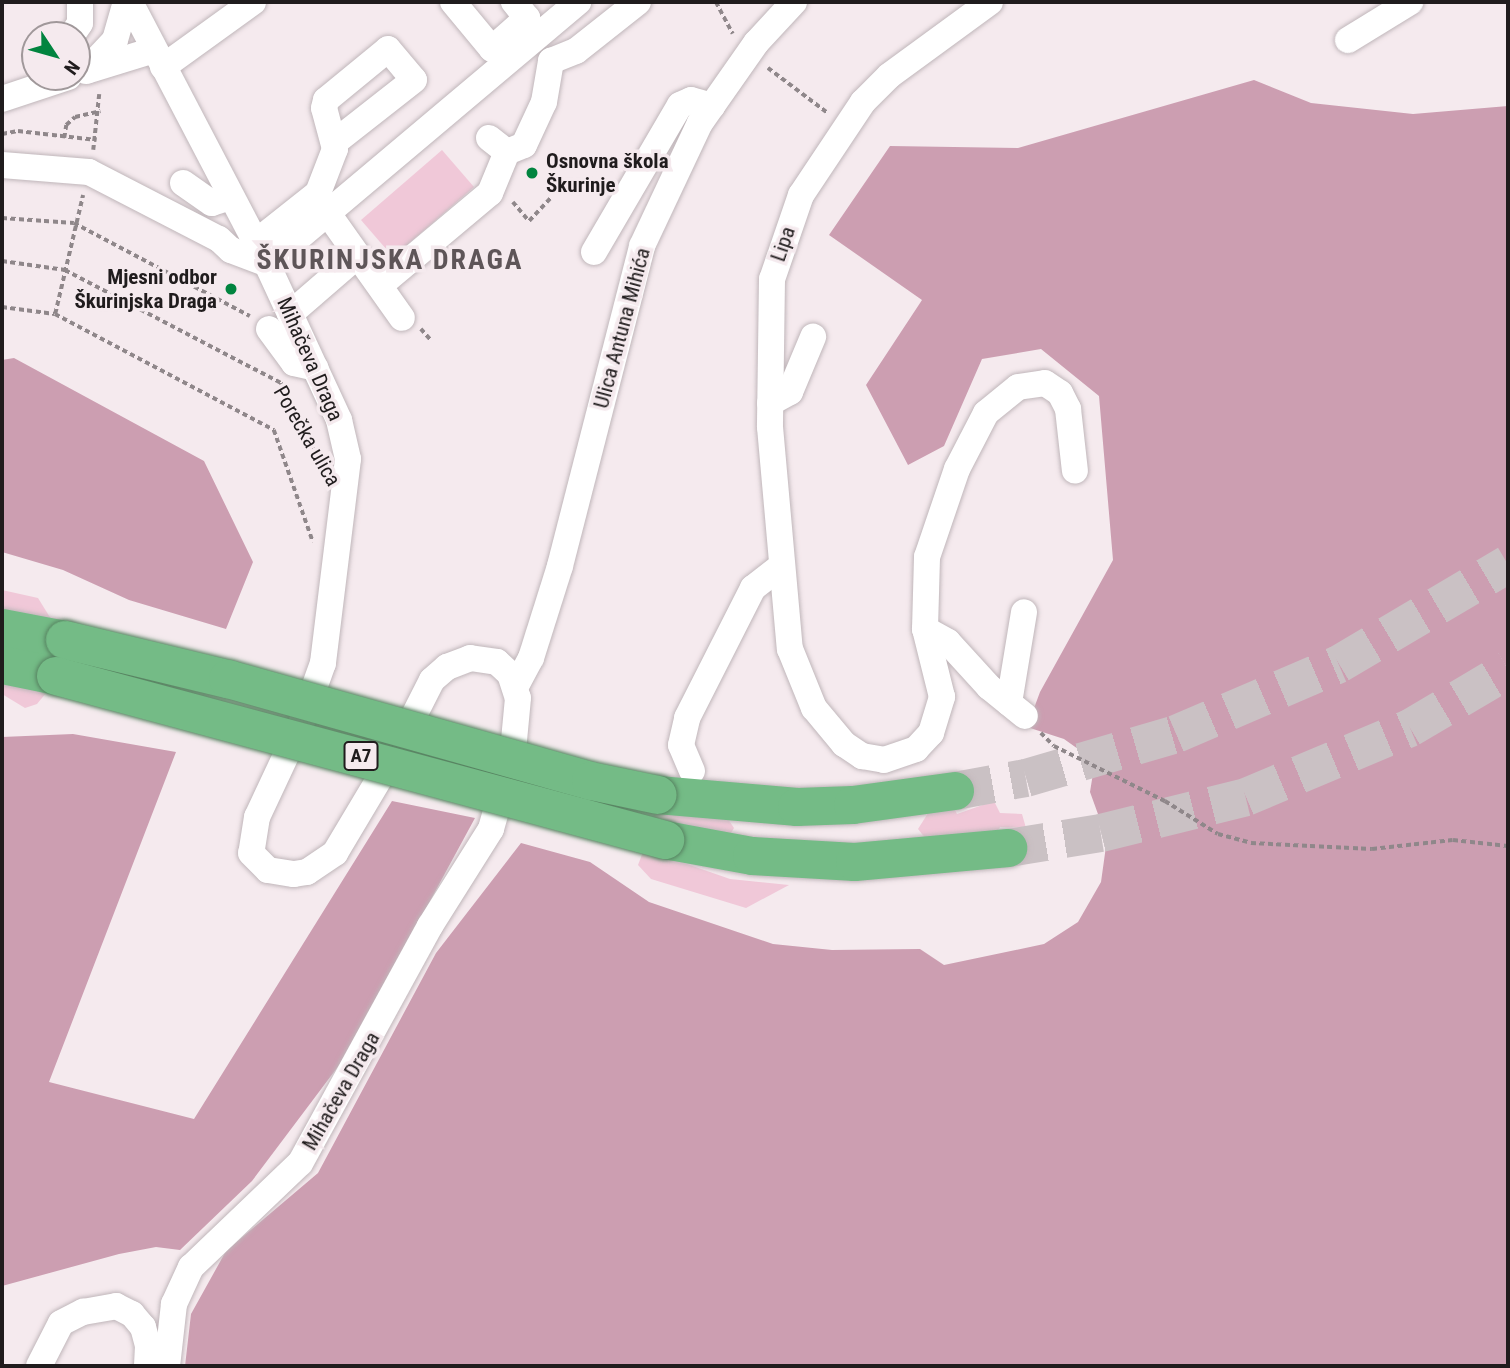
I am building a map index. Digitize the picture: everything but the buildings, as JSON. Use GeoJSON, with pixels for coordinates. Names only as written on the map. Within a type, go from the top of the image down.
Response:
{"type":"FeatureCollection","features":[{"type":"Feature","properties":{"kind":"highway","name":"A7"},"geometry":{"type":"LineString","coordinates":[[2,628],[65,640],[228,679],[591,781],[658,795],[797,807],[853,805],[955,791]]}},
{"type":"Feature","properties":{"kind":"highway","name":"A7"},"geometry":{"type":"LineString","coordinates":[[2,665],[56,676],[665,839],[752,856],[855,862],[1008,848]]}},
{"type":"Feature","properties":{"kind":"street"},"geometry":{"type":"LineString","coordinates":[[80,2],[80,21]]}},
{"type":"Feature","properties":{"kind":"street"},"geometry":{"type":"LineString","coordinates":[[91,61],[114,40],[128,2]]}},
{"type":"Feature","properties":{"kind":"street","name":"Mihačeva Draga"},"geometry":{"type":"LineString","coordinates":[[128,2],[261,254],[280,321],[315,368],[344,436],[336,487],[333,584],[318,679],[250,841],[251,853],[268,870],[307,872],[335,853],[397,749],[426,689],[447,667],[470,658],[497,662],[516,686],[516,738],[491,829],[430,926],[300,1163],[191,1267],[174,1304],[167,1366]]}},
{"type":"Feature","properties":{"kind":"street"},"geometry":{"type":"LineString","coordinates":[[91,71],[158,59],[253,2]]}},
{"type":"Feature","properties":{"kind":"street"},"geometry":{"type":"LineString","coordinates":[[453,2],[492,49],[527,18],[514,2]]}},
{"type":"Feature","properties":{"kind":"street"},"geometry":{"type":"LineString","coordinates":[[2,164],[89,172],[219,239],[232,250],[261,254],[329,215],[578,2]]}},
{"type":"Feature","properties":{"kind":"street"},"geometry":{"type":"LineString","coordinates":[[385,281],[485,198],[493,185],[498,145],[526,141],[544,102],[551,61],[576,51],[638,2]]}},
{"type":"Feature","properties":{"kind":"street","name":"Ulica Antuna Mihića"},"geometry":{"type":"LineString","coordinates":[[516,686],[531,658],[560,566],[642,246],[712,106],[756,43],[794,2]]}},
{"type":"Feature","properties":{"kind":"street","name":"Lipa"},"geometry":{"type":"LineString","coordinates":[[990,2],[889,76],[863,102],[801,195],[772,279],[769,403],[779,568],[790,649],[804,688],[828,729],[862,756],[884,760],[903,755],[931,733],[942,697],[925,628],[927,556],[957,469],[986,413],[1000,399],[1032,381],[1045,383],[1060,393],[1068,409],[1075,471]]}},
{"type":"Feature","properties":{"kind":"street"},"geometry":{"type":"LineString","coordinates":[[1348,40],[1410,2]]}},
{"type":"Feature","properties":{"kind":"street"},"geometry":{"type":"LineString","coordinates":[[2,99],[26,91]]}},
{"type":"Feature","properties":{"kind":"street"},"geometry":{"type":"LineString","coordinates":[[594,252],[680,105],[691,100],[712,106]]}},
{"type":"Feature","properties":{"kind":"street"},"geometry":{"type":"LineString","coordinates":[[261,254],[318,193],[332,162],[335,142]]}},
{"type":"Feature","properties":{"kind":"street"},"geometry":{"type":"LineString","coordinates":[[183,183],[212,203],[230,197]]}},
{"type":"Feature","properties":{"kind":"street"},"geometry":{"type":"LineString","coordinates":[[329,215],[357,256],[412,325]]}},
{"type":"Feature","properties":{"kind":"street"},"geometry":{"type":"LineString","coordinates":[[280,321],[357,256]]}},
{"type":"Feature","properties":{"kind":"street"},"geometry":{"type":"LineString","coordinates":[[769,403],[790,392],[813,337]]}},
{"type":"Feature","properties":{"kind":"street"},"geometry":{"type":"LineString","coordinates":[[320,560],[326,578],[333,584]]}},
{"type":"Feature","properties":{"kind":"street"},"geometry":{"type":"LineString","coordinates":[[692,771],[681,745],[687,718],[753,588],[779,568]]}},
{"type":"Feature","properties":{"kind":"street"},"geometry":{"type":"LineString","coordinates":[[1017,709],[1024,612]]}},
{"type":"Feature","properties":{"kind":"street"},"geometry":{"type":"LineString","coordinates":[[925,628],[948,642],[1017,709]]}},
{"type":"Feature","properties":{"kind":"street"},"geometry":{"type":"LineString","coordinates":[[21,1366],[44,1325],[63,1307],[84,1300],[116,1306],[132,1314],[143,1327],[148,1346],[147,1366]]}},
{"type":"Feature","properties":{"kind":"street"},"geometry":{"type":"LineString","coordinates":[[39,1366],[61,1323],[83,1312],[116,1306]]}},
{"type":"Feature","properties":{"kind":"path"},"geometry":{"type":"LineString","coordinates":[[716,2],[737,43]]}},
{"type":"Feature","properties":{"kind":"path"},"geometry":{"type":"LineString","coordinates":[[758,60],[829,114]]}},
{"type":"Feature","properties":{"kind":"path"},"geometry":{"type":"LineString","coordinates":[[55,314],[74,223],[96,139],[100,111],[99,94]]}},
{"type":"Feature","properties":{"kind":"path"},"geometry":{"type":"LineString","coordinates":[[64,138],[66,125],[75,117],[100,111]]}},
{"type":"Feature","properties":{"kind":"path"},"geometry":{"type":"LineString","coordinates":[[2,134],[18,131],[64,138],[96,139]]}},
{"type":"Feature","properties":{"kind":"path"},"geometry":{"type":"LineString","coordinates":[[493,185],[529,221],[551,197]]}},
{"type":"Feature","properties":{"kind":"path"},"geometry":{"type":"LineString","coordinates":[[2,218],[74,223],[280,321]]}},
{"type":"Feature","properties":{"kind":"path","name":"Porečka ulica"},"geometry":{"type":"LineString","coordinates":[[2,261],[65,270],[281,383],[336,487]]}},
{"type":"Feature","properties":{"kind":"path","name":"Porečka ulica"},"geometry":{"type":"LineString","coordinates":[[2,307],[55,314],[278,436],[320,560]]}},
{"type":"Feature","properties":{"kind":"path"},"geometry":{"type":"LineString","coordinates":[[412,325],[431,340]]}},
{"type":"Feature","properties":{"kind":"path"},"geometry":{"type":"LineString","coordinates":[[1017,709],[1055,746],[1229,837],[1316,847],[1372,849],[1453,840],[1508,846]]}},
{"type":"Feature","properties":{"kind":"shaded area"},"geometry":{"type":"Polygon","coordinates":[[[1254,80],[1311,103],[1413,114],[1508,106],[1508,1366],[185,1366],[191,1314],[226,1251],[318,1173],[436,953],[521,843],[590,862],[649,902],[773,944],[832,950],[920,949],[944,965],[1044,944],[1078,922],[1101,882],[1107,839],[1090,792],[1095,761],[1064,739],[1027,727],[1040,692],[1113,560],[1099,396],[1041,349],[982,359],[944,446],[908,465],[866,385],[922,300],[829,235],[890,146],[1018,148],[1254,80]]]}},
{"type":"Feature","properties":{"kind":"shaded area"},"geometry":{"type":"Polygon","coordinates":[[[442,150],[474,187],[393,257],[361,220],[442,150]]]}},
{"type":"Feature","properties":{"kind":"shaded area"},"geometry":{"type":"Polygon","coordinates":[[[14,358],[204,461],[253,562],[226,629],[129,600],[63,570],[2,552],[2,360],[14,358]]]}},
{"type":"Feature","properties":{"kind":"shaded area"},"geometry":{"type":"Polygon","coordinates":[[[2,590],[38,598],[51,619],[2,612],[2,590]]]}},
{"type":"Feature","properties":{"kind":"shaded area"},"geometry":{"type":"Polygon","coordinates":[[[2,680],[46,693],[37,704],[25,708],[2,694],[2,680]]]}},
{"type":"Feature","properties":{"kind":"shaded area"},"geometry":{"type":"Polygon","coordinates":[[[73,734],[176,752],[49,1082],[194,1119],[392,801],[475,818],[346,1056],[252,1181],[180,1250],[156,1247],[119,1254],[2,1286],[2,737],[73,734]]]}},
{"type":"Feature","properties":{"kind":"shaded area"},"geometry":{"type":"Polygon","coordinates":[[[994,801],[1000,813],[1022,814],[1026,828],[1000,827],[997,832],[926,839],[918,829],[930,810],[952,804],[957,814],[994,801]]]}},
{"type":"Feature","properties":{"kind":"shaded area"},"geometry":{"type":"Polygon","coordinates":[[[656,810],[728,819],[734,828],[731,833],[717,833],[653,817],[656,810]]]}},
{"type":"Feature","properties":{"kind":"shaded area"},"geometry":{"type":"Polygon","coordinates":[[[644,849],[730,879],[789,885],[746,908],[651,879],[638,865],[644,849]]]}},
{"type":"Feature","properties":{"kind":"tunnel"},"geometry":{"type":"LineString","coordinates":[[955,791],[1026,778],[1176,734],[1339,664],[1508,564]]}},
{"type":"Feature","properties":{"kind":"tunnel"},"geometry":{"type":"LineString","coordinates":[[1008,848],[1101,833],[1246,797],[1410,728],[1508,670]]}},
{"type":"Feature","properties":{"kind":"place","name":"Osnovna škola Škurinje"},"geometry":{"type":"Point","coordinates":[532,173]}},
{"type":"Feature","properties":{"kind":"place","name":"Mjesni odbor Škurinjska Draga"},"geometry":{"type":"Point","coordinates":[231,289]}},
{"type":"Feature","properties":{"kind":"district","name":"ŠKURINJSKA DRAGA"},"geometry":{"type":"Point","coordinates":[390,260]}}]}
